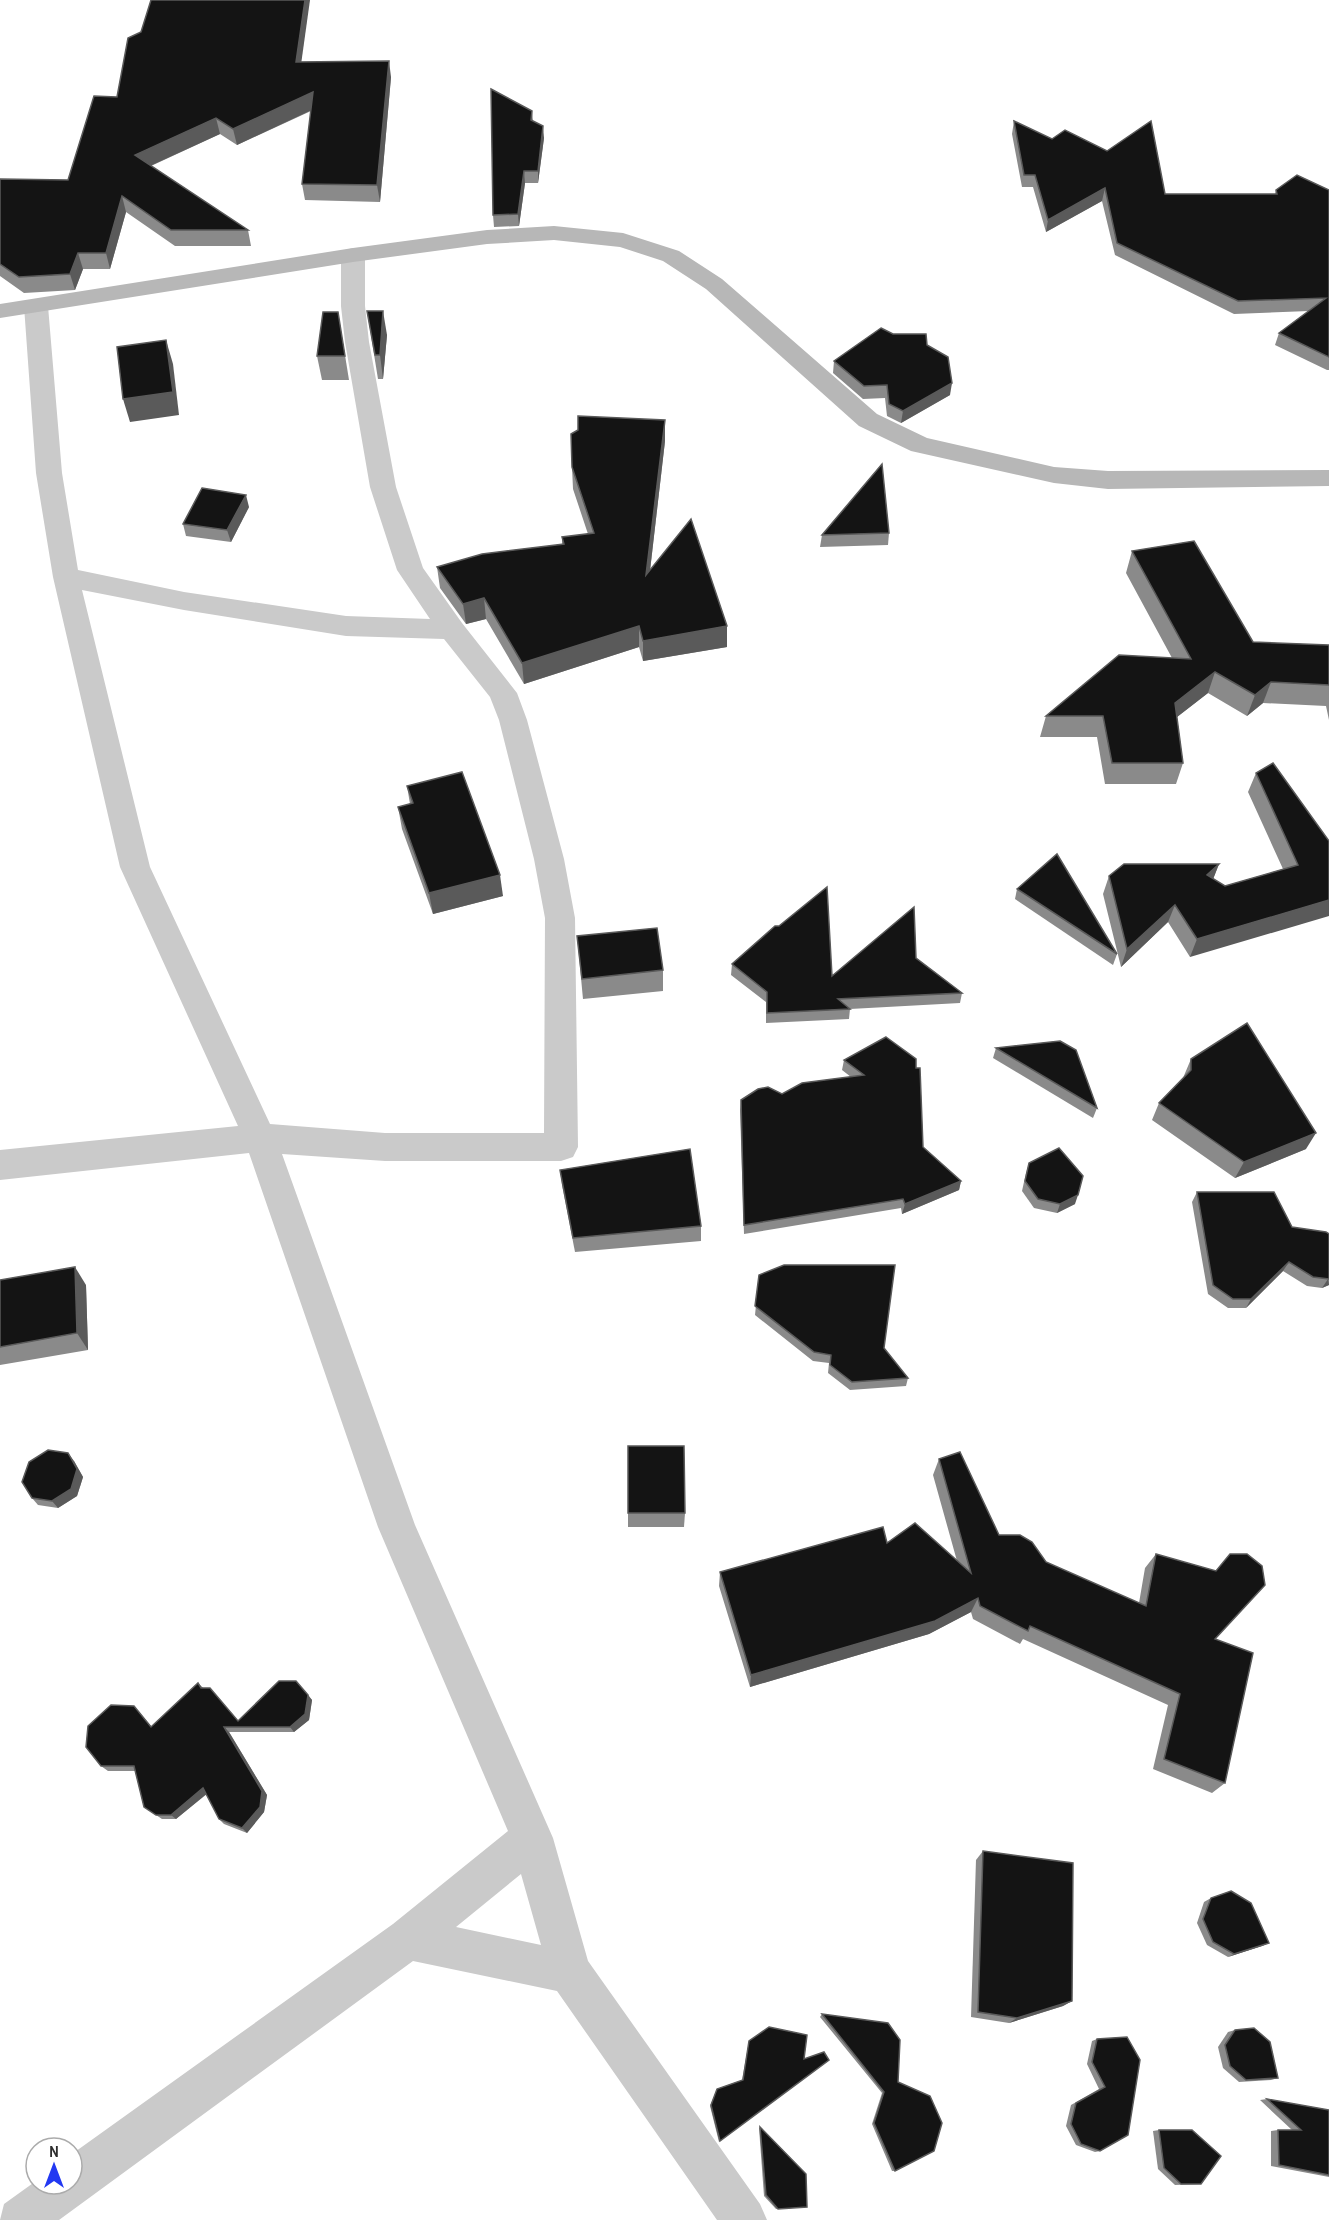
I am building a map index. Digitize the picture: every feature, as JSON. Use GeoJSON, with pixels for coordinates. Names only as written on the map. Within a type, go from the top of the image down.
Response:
{"type":"FeatureCollection","features":[{"type":"Feature","properties":{"kind":"street"},"geometry":{"type":"LineString","coordinates":[[0,311],[353,255],[487,237],[554,233],[623,240],[671,256],[714,284],[868,420],[920,445],[1054,475],[1108,480],[1329,478]]}},
{"type":"Feature","properties":{"kind":"street"},"geometry":{"type":"LineString","coordinates":[[0,1165],[260,1138],[385,1147],[561,1147],[560,918],[549,859],[513,720],[503,693],[452,630],[410,570],[383,487],[356,333],[353,306],[353,255]]}},
{"type":"Feature","properties":{"kind":"street"},"geometry":{"type":"LineString","coordinates":[[36,306],[49,473],[66,577],[81,650],[135,867],[260,1138],[397,1527],[532,1838],[570,1972],[744,2220]]}},
{"type":"Feature","properties":{"kind":"street"},"geometry":{"type":"LineString","coordinates":[[66,577],[184,601],[346,626],[452,630]]}},
{"type":"Feature","properties":{"kind":"street"},"geometry":{"type":"LineString","coordinates":[[84,2174],[408,1939],[532,1838]]}},
{"type":"Feature","properties":{"kind":"street"},"geometry":{"type":"LineString","coordinates":[[408,1939],[570,1972]]}},
{"type":"Feature","properties":{"kind":"street"},"geometry":{"type":"LineString","coordinates":[[20,2220],[53,2196]]}},
{"type":"Feature","properties":{"kind":"building"},"geometry":{"type":"Polygon","coordinates":[[[151,0],[305,0],[296,62],[389,61],[377,185],[302,184],[313,92],[233,129],[216,118],[135,155],[248,230],[171,230],[122,196],[106,253],[78,253],[70,274],[19,277],[0,264],[0,179],[68,180],[94,96],[117,97],[128,38],[141,32],[151,0]]]}},
{"type":"Feature","properties":{"kind":"building"},"geometry":{"type":"Polygon","coordinates":[[[491,89],[532,111],[531,120],[543,126],[538,171],[524,171],[518,214],[493,215],[491,89]]]}},
{"type":"Feature","properties":{"kind":"building"},"geometry":{"type":"Polygon","coordinates":[[[1014,121],[1052,139],[1065,130],[1107,151],[1151,121],[1165,194],[1277,194],[1276,190],[1297,175],[1329,190],[1329,357],[1279,333],[1326,298],[1238,301],[1117,243],[1105,188],[1048,220],[1035,175],[1024,175],[1014,121]]]}},
{"type":"Feature","properties":{"kind":"building"},"geometry":{"type":"Polygon","coordinates":[[[367,311],[383,311],[380,355],[375,355],[367,311]]]}},
{"type":"Feature","properties":{"kind":"building"},"geometry":{"type":"Polygon","coordinates":[[[323,312],[338,312],[345,356],[317,356],[323,312]]]}},
{"type":"Feature","properties":{"kind":"building"},"geometry":{"type":"Polygon","coordinates":[[[881,328],[893,334],[926,334],[927,345],[948,357],[952,383],[903,411],[889,404],[887,385],[864,386],[834,361],[881,328]]]}},
{"type":"Feature","properties":{"kind":"building"},"geometry":{"type":"Polygon","coordinates":[[[166,340],[173,392],[123,399],[117,347],[166,340]]]}},
{"type":"Feature","properties":{"kind":"building"},"geometry":{"type":"Polygon","coordinates":[[[578,416],[665,420],[646,575],[691,519],[727,626],[643,641],[639,626],[522,663],[484,598],[463,604],[437,567],[482,554],[564,544],[562,537],[594,533],[572,467],[571,434],[578,430],[578,416]]]}},
{"type":"Feature","properties":{"kind":"building"},"geometry":{"type":"Polygon","coordinates":[[[882,464],[889,533],[822,535],[882,464]]]}},
{"type":"Feature","properties":{"kind":"building"},"geometry":{"type":"Polygon","coordinates":[[[202,488],[246,495],[227,530],[183,524],[202,488]]]}},
{"type":"Feature","properties":{"kind":"building"},"geometry":{"type":"Polygon","coordinates":[[[1194,541],[1253,642],[1329,645],[1329,685],[1271,682],[1255,695],[1215,672],[1175,703],[1183,763],[1112,763],[1103,716],[1046,716],[1119,655],[1191,659],[1132,551],[1194,541]]]}},
{"type":"Feature","properties":{"kind":"building"},"geometry":{"type":"Polygon","coordinates":[[[1273,763],[1329,841],[1329,900],[1197,939],[1175,905],[1127,949],[1109,876],[1124,864],[1219,864],[1207,875],[1225,886],[1298,865],[1256,773],[1273,763]]]}},
{"type":"Feature","properties":{"kind":"building"},"geometry":{"type":"Polygon","coordinates":[[[462,772],[500,875],[429,893],[398,807],[413,803],[407,786],[462,772]]]}},
{"type":"Feature","properties":{"kind":"building"},"geometry":{"type":"Polygon","coordinates":[[[1057,854],[1117,954],[1017,889],[1057,854]]]}},
{"type":"Feature","properties":{"kind":"building"},"geometry":{"type":"Polygon","coordinates":[[[827,887],[832,976],[914,907],[916,958],[962,993],[838,999],[850,1009],[767,1013],[767,992],[732,964],[775,926],[779,926],[827,887]]]}},
{"type":"Feature","properties":{"kind":"building"},"geometry":{"type":"Polygon","coordinates":[[[657,928],[663,970],[582,979],[577,936],[657,928]]]}},
{"type":"Feature","properties":{"kind":"building"},"geometry":{"type":"Polygon","coordinates":[[[1247,1023],[1316,1133],[1244,1162],[1159,1103],[1191,1070],[1191,1059],[1247,1023]]]}},
{"type":"Feature","properties":{"kind":"building"},"geometry":{"type":"Polygon","coordinates":[[[886,1037],[916,1059],[916,1068],[920,1068],[923,1147],[961,1181],[905,1204],[903,1199],[744,1225],[741,1100],[758,1089],[768,1087],[782,1094],[802,1083],[864,1075],[844,1060],[886,1037]]]}},
{"type":"Feature","properties":{"kind":"building"},"geometry":{"type":"Polygon","coordinates":[[[1060,1041],[1076,1050],[1097,1108],[996,1048],[1060,1041]]]}},
{"type":"Feature","properties":{"kind":"building"},"geometry":{"type":"Polygon","coordinates":[[[1059,1148],[1083,1176],[1078,1195],[1060,1204],[1038,1199],[1025,1181],[1029,1163],[1059,1148]]]}},
{"type":"Feature","properties":{"kind":"building"},"geometry":{"type":"Polygon","coordinates":[[[690,1149],[701,1226],[573,1238],[560,1170],[690,1149]]]}},
{"type":"Feature","properties":{"kind":"building"},"geometry":{"type":"Polygon","coordinates":[[[1197,1192],[1274,1192],[1292,1227],[1329,1234],[1329,1279],[1313,1277],[1289,1262],[1251,1299],[1233,1299],[1213,1285],[1197,1192]]]}},
{"type":"Feature","properties":{"kind":"building"},"geometry":{"type":"Polygon","coordinates":[[[784,1265],[895,1265],[884,1348],[908,1378],[852,1382],[830,1365],[831,1355],[814,1352],[755,1306],[759,1275],[784,1265]]]}},
{"type":"Feature","properties":{"kind":"building"},"geometry":{"type":"Polygon","coordinates":[[[75,1267],[77,1333],[0,1347],[0,1280],[75,1267]]]}},
{"type":"Feature","properties":{"kind":"building"},"geometry":{"type":"Polygon","coordinates":[[[628,1446],[684,1446],[685,1513],[628,1513],[628,1446]]]}},
{"type":"Feature","properties":{"kind":"building"},"geometry":{"type":"Polygon","coordinates":[[[48,1450],[68,1453],[77,1469],[71,1489],[52,1501],[32,1498],[22,1482],[29,1462],[48,1450]]]}},
{"type":"Feature","properties":{"kind":"building"},"geometry":{"type":"Polygon","coordinates":[[[960,1452],[999,1535],[1020,1535],[1032,1542],[1046,1562],[1146,1606],[1156,1554],[1216,1571],[1230,1554],[1247,1554],[1262,1566],[1265,1585],[1215,1639],[1253,1653],[1225,1783],[1164,1759],[1180,1694],[1030,1626],[1028,1631],[980,1606],[978,1598],[935,1621],[751,1675],[720,1572],[883,1527],[887,1543],[915,1523],[971,1573],[939,1459],[960,1452]]]}},
{"type":"Feature","properties":{"kind":"building"},"geometry":{"type":"Polygon","coordinates":[[[279,1681],[296,1681],[308,1695],[305,1714],[290,1727],[224,1727],[262,1791],[260,1807],[242,1828],[219,1819],[203,1788],[171,1815],[156,1815],[144,1807],[134,1766],[101,1766],[86,1747],[88,1726],[111,1705],[134,1706],[151,1727],[198,1683],[201,1688],[210,1688],[238,1721],[279,1681]]]}},
{"type":"Feature","properties":{"kind":"building"},"geometry":{"type":"Polygon","coordinates":[[[983,1851],[1073,1863],[1072,2001],[1017,2018],[978,2012],[983,1851]]]}},
{"type":"Feature","properties":{"kind":"building"},"geometry":{"type":"Polygon","coordinates":[[[1231,1891],[1251,1903],[1269,1943],[1234,1954],[1213,1942],[1203,1919],[1211,1898],[1231,1891]]]}},
{"type":"Feature","properties":{"kind":"building"},"geometry":{"type":"Polygon","coordinates":[[[822,2014],[888,2023],[900,2040],[898,2082],[930,2096],[942,2123],[934,2151],[895,2171],[874,2123],[884,2092],[822,2014]]]}},
{"type":"Feature","properties":{"kind":"building"},"geometry":{"type":"Polygon","coordinates":[[[769,2027],[807,2035],[804,2059],[824,2052],[829,2060],[720,2141],[711,2105],[717,2089],[743,2080],[749,2041],[769,2027]]]}},
{"type":"Feature","properties":{"kind":"building"},"geometry":{"type":"Polygon","coordinates":[[[1254,2028],[1270,2042],[1278,2078],[1246,2080],[1230,2066],[1225,2045],[1235,2030],[1254,2028]]]}},
{"type":"Feature","properties":{"kind":"building"},"geometry":{"type":"Polygon","coordinates":[[[1127,2037],[1140,2060],[1128,2135],[1100,2151],[1081,2144],[1071,2124],[1076,2103],[1105,2087],[1092,2062],[1097,2039],[1127,2037]]]}},
{"type":"Feature","properties":{"kind":"building"},"geometry":{"type":"Polygon","coordinates":[[[1267,2099],[1329,2110],[1329,2175],[1279,2165],[1278,2130],[1301,2130],[1267,2099]]]}},
{"type":"Feature","properties":{"kind":"building"},"geometry":{"type":"Polygon","coordinates":[[[760,2127],[806,2174],[807,2207],[778,2209],[766,2195],[760,2127]]]}},
{"type":"Feature","properties":{"kind":"building"},"geometry":{"type":"Polygon","coordinates":[[[1159,2130],[1192,2130],[1221,2156],[1201,2184],[1181,2184],[1164,2168],[1159,2130]]]}}]}
